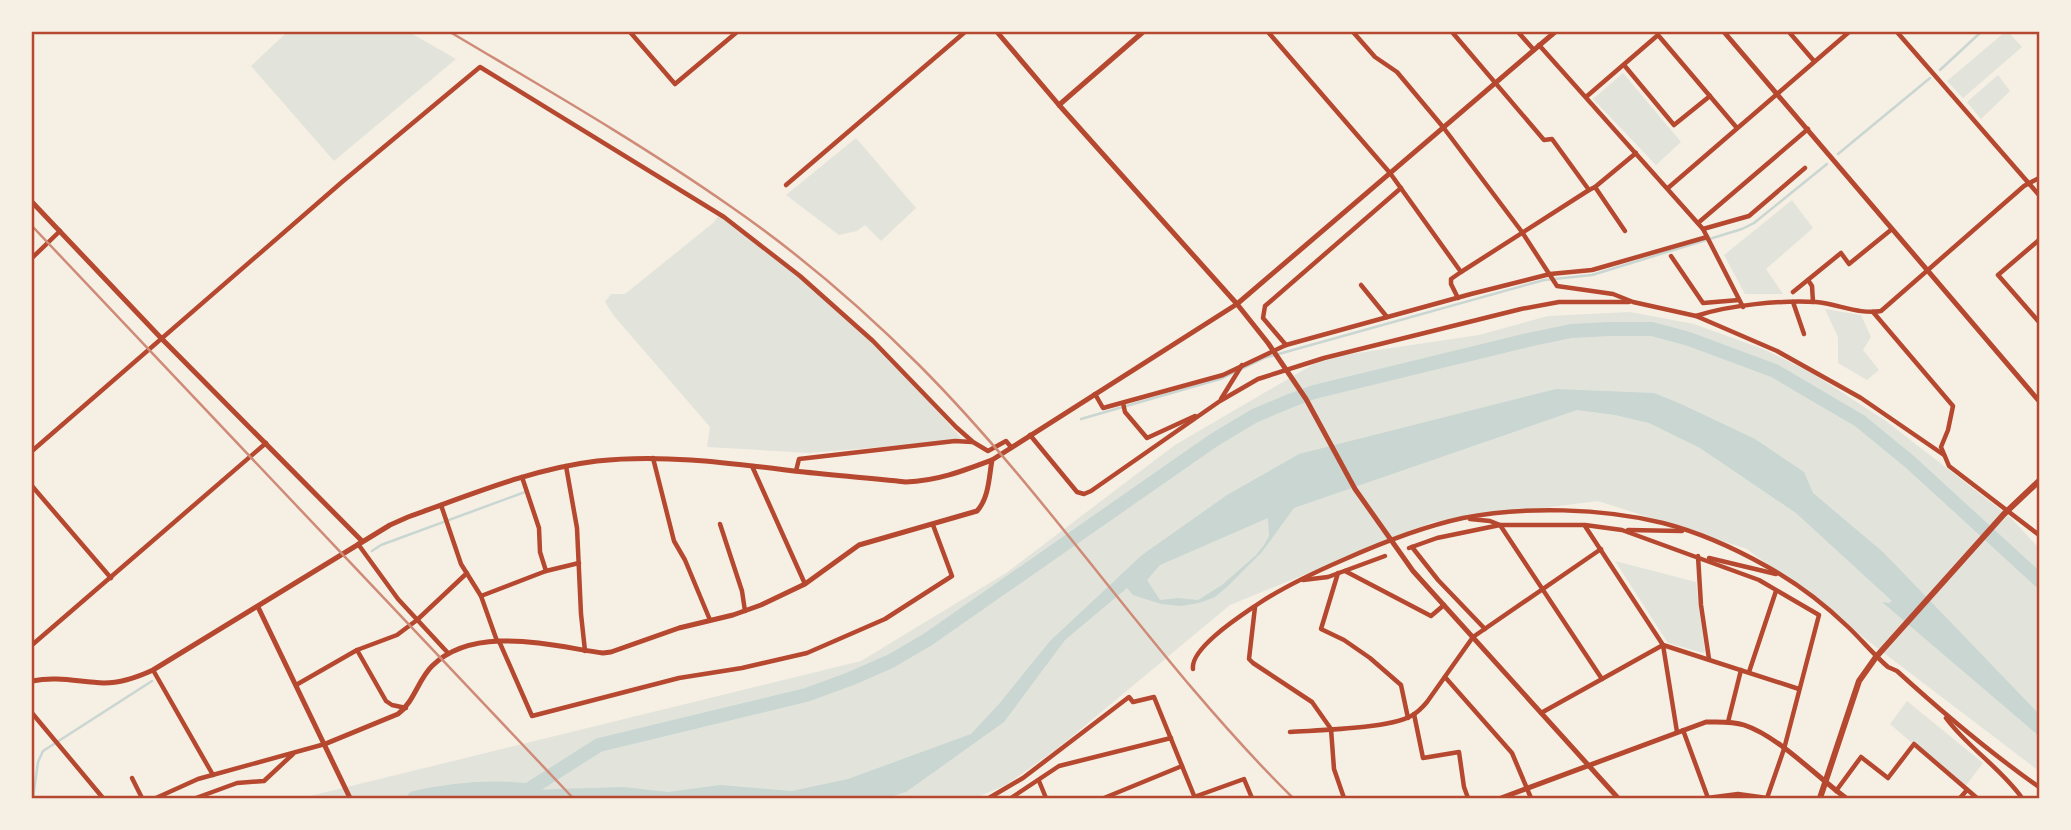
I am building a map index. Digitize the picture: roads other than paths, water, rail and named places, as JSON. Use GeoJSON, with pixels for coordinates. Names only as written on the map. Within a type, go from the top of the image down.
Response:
{"type":"FeatureCollection","features":[{"type":"Feature","properties":{"kind":"main road"},"geometry":{"type":"LineString","coordinates":[[1820,799],[1859,681],[1876,657],[2006,511],[2039,481]]}},
{"type":"Feature","properties":{"kind":"street"},"geometry":{"type":"LineString","coordinates":[[630,32],[675,84],[737,32]]}},
{"type":"Feature","properties":{"kind":"street"},"geometry":{"type":"LineString","coordinates":[[786,185],[965,32]]}},
{"type":"Feature","properties":{"kind":"street"},"geometry":{"type":"LineString","coordinates":[[997,32],[1237,304],[1268,343],[1300,390],[1355,489],[1413,571],[1618,799]]}},
{"type":"Feature","properties":{"kind":"street"},"geometry":{"type":"LineString","coordinates":[[1059,105],[1143,32]]}},
{"type":"Feature","properties":{"kind":"street"},"geometry":{"type":"LineString","coordinates":[[1268,32],[1390,173],[1461,272]]}},
{"type":"Feature","properties":{"kind":"street"},"geometry":{"type":"LineString","coordinates":[[1353,32],[1375,57],[1397,72],[1443,127],[1522,232],[1557,286],[1613,295],[1696,316],[1777,351],[1861,398],[1944,454]]}},
{"type":"Feature","properties":{"kind":"street"},"geometry":{"type":"LineString","coordinates":[[1452,32],[1544,140],[1552,139],[1589,190]]}},
{"type":"Feature","properties":{"kind":"street"},"geometry":{"type":"LineString","coordinates":[[1518,32],[1586,97],[1703,229],[1743,307]]}},
{"type":"Feature","properties":{"kind":"street"},"geometry":{"type":"LineString","coordinates":[[32,681],[58,678],[105,683],[130,679],[153,670],[360,543],[408,517],[522,477],[566,466],[618,459],[653,458],[718,461],[923,482],[951,476],[992,460],[1237,304],[1555,32]]}},
{"type":"Feature","properties":{"kind":"street"},"geometry":{"type":"LineString","coordinates":[[1724,32],[2039,401]]}},
{"type":"Feature","properties":{"kind":"street"},"geometry":{"type":"LineString","coordinates":[[1789,32],[1814,61]]}},
{"type":"Feature","properties":{"kind":"street"},"geometry":{"type":"LineString","coordinates":[[1897,32],[2039,195]]}},
{"type":"Feature","properties":{"kind":"street"},"geometry":{"type":"LineString","coordinates":[[1586,97],[1660,33],[1737,128]]}},
{"type":"Feature","properties":{"kind":"street"},"geometry":{"type":"LineString","coordinates":[[1668,188],[1845,33]]}},
{"type":"Feature","properties":{"kind":"street"},"geometry":{"type":"LineString","coordinates":[[1624,65],[1674,125],[1710,96]]}},
{"type":"Feature","properties":{"kind":"street"},"geometry":{"type":"LineString","coordinates":[[32,451],[480,67],[724,217],[800,276],[873,341],[973,442],[988,451],[1006,441],[1011,447]]}},
{"type":"Feature","properties":{"kind":"street"},"geometry":{"type":"LineString","coordinates":[[1698,223],[1808,129]]}},
{"type":"Feature","properties":{"kind":"street"},"geometry":{"type":"LineString","coordinates":[[1458,298],[1451,279],[1595,187],[1636,153]]}},
{"type":"Feature","properties":{"kind":"street"},"geometry":{"type":"LineString","coordinates":[[1703,229],[1749,216],[1805,168]]}},
{"type":"Feature","properties":{"kind":"street"},"geometry":{"type":"LineString","coordinates":[[1696,316],[1708,312],[1793,302],[1881,311],[2030,182],[2039,178]]}},
{"type":"Feature","properties":{"kind":"street"},"geometry":{"type":"LineString","coordinates":[[1595,187],[1625,231]]}},
{"type":"Feature","properties":{"kind":"street"},"geometry":{"type":"LineString","coordinates":[[1286,345],[1264,318],[1265,306],[1401,188]]}},
{"type":"Feature","properties":{"kind":"street"},"geometry":{"type":"LineString","coordinates":[[32,202],[360,543],[398,599],[448,653]]}},
{"type":"Feature","properties":{"kind":"street"},"geometry":{"type":"LineString","coordinates":[[1793,292],[1841,253],[1849,264],[1892,229]]}},
{"type":"Feature","properties":{"kind":"street"},"geometry":{"type":"LineString","coordinates":[[32,258],[60,231]]}},
{"type":"Feature","properties":{"kind":"street"},"geometry":{"type":"LineString","coordinates":[[1095,394],[1103,408],[1123,403],[1223,374],[1286,345],[1550,274],[1592,270],[1707,237]]}},
{"type":"Feature","properties":{"kind":"street"},"geometry":{"type":"LineString","coordinates":[[2039,240],[1998,275],[2039,323]]}},
{"type":"Feature","properties":{"kind":"street"},"geometry":{"type":"LineString","coordinates":[[1671,256],[1703,303],[1739,300]]}},
{"type":"Feature","properties":{"kind":"street"},"geometry":{"type":"LineString","coordinates":[[1808,280],[1812,286],[1813,302]]}},
{"type":"Feature","properties":{"kind":"street"},"geometry":{"type":"LineString","coordinates":[[1361,285],[1387,317]]}},
{"type":"Feature","properties":{"kind":"street"},"geometry":{"type":"LineString","coordinates":[[1030,435],[1077,492],[1084,494],[1220,401],[1258,379],[1324,358],[1521,309],[1559,302],[1633,302]]}},
{"type":"Feature","properties":{"kind":"street"},"geometry":{"type":"LineString","coordinates":[[1793,302],[1804,334]]}},
{"type":"Feature","properties":{"kind":"street"},"geometry":{"type":"LineString","coordinates":[[1873,312],[1953,406],[1941,447],[1950,467],[2039,535]]}},
{"type":"Feature","properties":{"kind":"street"},"geometry":{"type":"LineString","coordinates":[[1220,401],[1243,364]]}},
{"type":"Feature","properties":{"kind":"street"},"geometry":{"type":"LineString","coordinates":[[1123,403],[1125,412],[1147,438],[1205,412]]}},
{"type":"Feature","properties":{"kind":"street"},"geometry":{"type":"LineString","coordinates":[[796,471],[799,459],[955,441],[973,442]]}},
{"type":"Feature","properties":{"kind":"street"},"geometry":{"type":"LineString","coordinates":[[32,645],[266,443]]}},
{"type":"Feature","properties":{"kind":"street"},"geometry":{"type":"LineString","coordinates":[[653,458],[674,541],[685,560],[710,620]]}},
{"type":"Feature","properties":{"kind":"street"},"geometry":{"type":"LineString","coordinates":[[156,799],[198,779],[325,744],[389,719],[406,708],[430,668],[448,653],[498,641],[611,652],[679,628],[745,611],[805,584],[859,545],[970,514],[982,505],[986,498],[992,460]]}},
{"type":"Feature","properties":{"kind":"street"},"geometry":{"type":"LineString","coordinates":[[752,465],[805,584]]}},
{"type":"Feature","properties":{"kind":"street"},"geometry":{"type":"LineString","coordinates":[[566,466],[577,527],[585,651]]}},
{"type":"Feature","properties":{"kind":"street"},"geometry":{"type":"LineString","coordinates":[[522,477],[539,528],[540,552],[546,572]]}},
{"type":"Feature","properties":{"kind":"street"},"geometry":{"type":"LineString","coordinates":[[32,486],[111,578]]}},
{"type":"Feature","properties":{"kind":"street"},"geometry":{"type":"LineString","coordinates":[[441,505],[461,564],[481,596],[532,716],[678,678],[742,668],[807,653],[885,619],[952,576],[933,525]]}},
{"type":"Feature","properties":{"kind":"street"},"geometry":{"type":"LineString","coordinates":[[1193,669],[1195,656],[1255,606],[1298,580],[1390,540],[1462,518],[1519,512],[1635,517],[1690,532],[1729,548],[1782,576],[1826,606],[1876,657],[2008,765],[2039,787]]}},
{"type":"Feature","properties":{"kind":"street"},"geometry":{"type":"LineString","coordinates":[[1462,518],[1490,521],[1500,525],[1602,679]]}},
{"type":"Feature","properties":{"kind":"street"},"geometry":{"type":"LineString","coordinates":[[720,524],[742,591],[745,611]]}},
{"type":"Feature","properties":{"kind":"street"},"geometry":{"type":"LineString","coordinates":[[1485,629],[1411,547],[1437,538],[1500,525],[1585,525],[1622,530],[1690,532]]}},
{"type":"Feature","properties":{"kind":"street"},"geometry":{"type":"LineString","coordinates":[[1585,525],[1663,645],[1680,731],[1707,798],[1738,794],[1767,799],[1784,749],[1819,615],[1759,580],[1622,530]]}},
{"type":"Feature","properties":{"kind":"street"},"geometry":{"type":"LineString","coordinates":[[1290,732],[1378,725],[1408,718],[1427,702],[1473,637],[1601,549]]}},
{"type":"Feature","properties":{"kind":"street"},"geometry":{"type":"LineString","coordinates":[[1298,580],[1320,578],[1385,556]]}},
{"type":"Feature","properties":{"kind":"street"},"geometry":{"type":"LineString","coordinates":[[1698,556],[1782,576]]}},
{"type":"Feature","properties":{"kind":"street"},"geometry":{"type":"LineString","coordinates":[[1698,556],[1701,605],[1709,659]]}},
{"type":"Feature","properties":{"kind":"street"},"geometry":{"type":"LineString","coordinates":[[481,596],[579,563]]}},
{"type":"Feature","properties":{"kind":"street"},"geometry":{"type":"LineString","coordinates":[[1345,571],[1431,616],[1444,605]]}},
{"type":"Feature","properties":{"kind":"street"},"geometry":{"type":"LineString","coordinates":[[296,685],[357,650],[397,635],[467,573]]}},
{"type":"Feature","properties":{"kind":"street"},"geometry":{"type":"LineString","coordinates":[[1338,573],[1321,629],[1344,640],[1401,685],[1408,718]]}},
{"type":"Feature","properties":{"kind":"street"},"geometry":{"type":"LineString","coordinates":[[1749,672],[1776,591]]}},
{"type":"Feature","properties":{"kind":"street"},"geometry":{"type":"LineString","coordinates":[[1255,606],[1249,659],[1312,702],[1331,729],[1334,769],[1344,799]]}},
{"type":"Feature","properties":{"kind":"street"},"geometry":{"type":"LineString","coordinates":[[258,607],[350,799]]}},
{"type":"Feature","properties":{"kind":"street"},"geometry":{"type":"LineString","coordinates":[[1541,713],[1663,645],[1800,689]]}},
{"type":"Feature","properties":{"kind":"street"},"geometry":{"type":"LineString","coordinates":[[357,650],[386,701],[406,708]]}},
{"type":"Feature","properties":{"kind":"street"},"geometry":{"type":"LineString","coordinates":[[153,670],[214,775]]}},
{"type":"Feature","properties":{"kind":"street"},"geometry":{"type":"LineString","coordinates":[[1728,722],[1741,670]]}},
{"type":"Feature","properties":{"kind":"street"},"geometry":{"type":"LineString","coordinates":[[1445,677],[1512,753],[1531,799]]}},
{"type":"Feature","properties":{"kind":"street"},"geometry":{"type":"LineString","coordinates":[[989,799],[1023,778],[1129,697],[1133,702],[1154,697],[1195,798],[1244,779],[1252,799]]}},
{"type":"Feature","properties":{"kind":"street"},"geometry":{"type":"LineString","coordinates":[[1942,712],[1956,731],[1999,771],[2022,799]]}},
{"type":"Feature","properties":{"kind":"street"},"geometry":{"type":"LineString","coordinates":[[32,713],[103,799]]}},
{"type":"Feature","properties":{"kind":"street"},"geometry":{"type":"LineString","coordinates":[[1414,714],[1423,758],[1459,752],[1468,799]]}},
{"type":"Feature","properties":{"kind":"street"},"geometry":{"type":"LineString","coordinates":[[1501,799],[1706,722],[1728,722],[1759,732],[1846,799]]}},
{"type":"Feature","properties":{"kind":"street"},"geometry":{"type":"LineString","coordinates":[[1011,799],[1059,766],[1171,738]]}},
{"type":"Feature","properties":{"kind":"street"},"geometry":{"type":"LineString","coordinates":[[1836,791],[1861,757],[1888,778],[1914,744],[1978,799]]}},
{"type":"Feature","properties":{"kind":"street"},"geometry":{"type":"LineString","coordinates":[[196,799],[237,782],[264,781],[294,752]]}},
{"type":"Feature","properties":{"kind":"street"},"geometry":{"type":"LineString","coordinates":[[1104,799],[1182,766]]}},
{"type":"Feature","properties":{"kind":"street"},"geometry":{"type":"LineString","coordinates":[[132,778],[142,799]]}},
{"type":"Feature","properties":{"kind":"street"},"geometry":{"type":"LineString","coordinates":[[1039,781],[1046,799]]}},
{"type":"Feature","properties":{"kind":"street"},"geometry":{"type":"LineString","coordinates":[[1960,799],[1967,790]]}},
{"type":"Feature","properties":{"kind":"waterway"},"geometry":{"type":"LineString","coordinates":[[1940,70],[1981,32]]}},
{"type":"Feature","properties":{"kind":"waterway"},"geometry":{"type":"LineString","coordinates":[[1838,154],[1930,78]]}},
{"type":"Feature","properties":{"kind":"waterway"},"geometry":{"type":"LineString","coordinates":[[1081,419],[1220,379],[1264,358],[1544,280],[1592,275],[1742,229],[1754,223],[1827,164]]}},
{"type":"Feature","properties":{"kind":"waterway"},"geometry":{"type":"LineString","coordinates":[[528,790],[599,745],[806,695],[891,661],[927,640],[1214,440],[1254,416],[1314,392],[1571,331],[1652,329],[1689,339],[1775,371],[1860,421],[1910,462],[2039,580]]}},
{"type":"Feature","properties":{"kind":"waterway"},"geometry":{"type":"LineString","coordinates":[[372,551],[381,545],[525,492]]}},
{"type":"Feature","properties":{"kind":"waterway"},"geometry":{"type":"LineString","coordinates":[[33,798],[38,762],[43,751],[152,681]]}},
{"type":"Feature","properties":{"kind":"waterway"},"geometry":{"type":"LineString","coordinates":[[414,798],[475,789],[536,791]]}},
{"type":"Feature","properties":{"kind":"railway"},"geometry":{"type":"LineString","coordinates":[[450,32],[627,138],[730,206],[804,262],[875,323],[969,418],[1196,693],[1243,747],[1293,798]]}},
{"type":"Feature","properties":{"kind":"railway"},"geometry":{"type":"LineString","coordinates":[[32,226],[573,798]]}}]}
